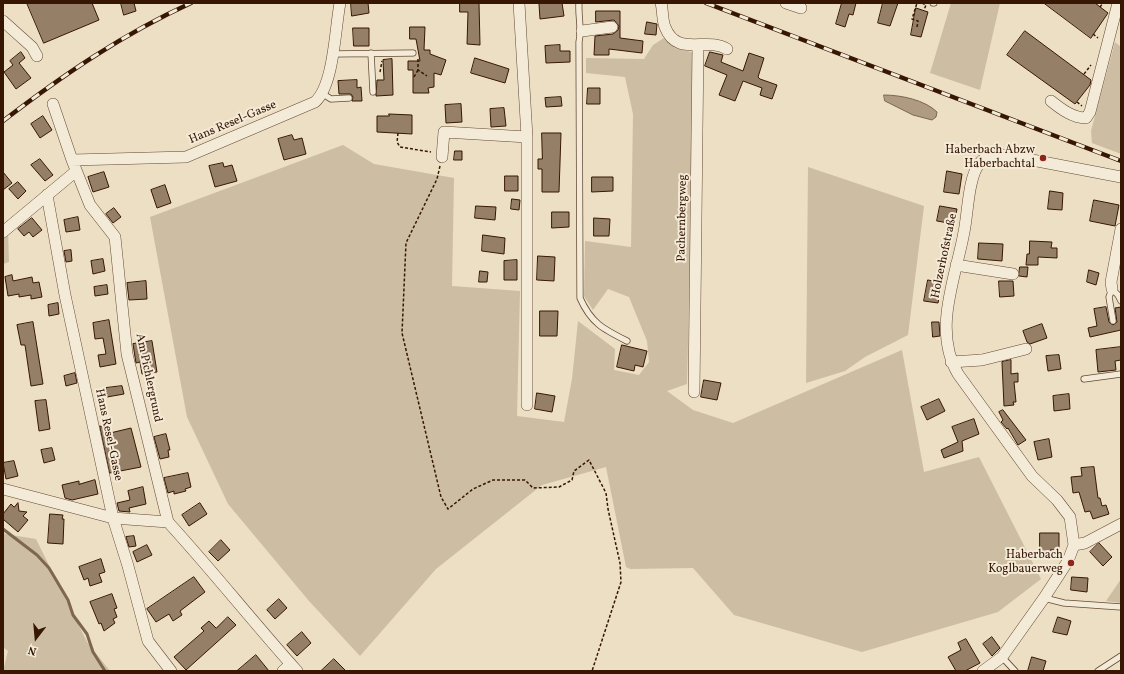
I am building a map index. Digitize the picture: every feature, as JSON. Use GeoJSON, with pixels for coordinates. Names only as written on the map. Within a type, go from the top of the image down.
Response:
{"type":"FeatureCollection","features":[{"type":"Feature","properties":{"kind":"street"},"geometry":{"type":"LineString","coordinates":[[323,94],[328,77],[340,3]]}},
{"type":"Feature","properties":{"kind":"street"},"geometry":{"type":"LineString","coordinates":[[519,3],[527,136],[527,405]]}},
{"type":"Feature","properties":{"kind":"street"},"geometry":{"type":"LineString","coordinates":[[661,3],[664,27],[676,42],[685,45],[713,44],[727,50]]}},
{"type":"Feature","properties":{"kind":"street"},"geometry":{"type":"LineString","coordinates":[[786,3],[801,8]]}},
{"type":"Feature","properties":{"kind":"street"},"geometry":{"type":"LineString","coordinates":[[1051,101],[1066,112],[1080,118],[1086,118],[1090,112],[1118,3]]}},
{"type":"Feature","properties":{"kind":"street"},"geometry":{"type":"LineString","coordinates":[[3,20],[32,47],[36,56]]}},
{"type":"Feature","properties":{"kind":"street"},"geometry":{"type":"LineString","coordinates":[[582,31],[612,27]]}},
{"type":"Feature","properties":{"kind":"street","name":"Pachernbergweg"},"geometry":{"type":"LineString","coordinates":[[694,392],[698,45]]}},
{"type":"Feature","properties":{"kind":"street","name":"Hans Resel-Gasse"},"geometry":{"type":"LineString","coordinates":[[72,160],[186,158],[310,105],[323,94]]}},
{"type":"Feature","properties":{"kind":"street"},"geometry":{"type":"LineString","coordinates":[[3,232],[75,172],[53,104]]}},
{"type":"Feature","properties":{"kind":"street"},"geometry":{"type":"LineString","coordinates":[[438,156],[444,132],[527,136]]}},
{"type":"Feature","properties":{"kind":"street","name":"Holzerhofstraße"},"geometry":{"type":"LineString","coordinates":[[1074,545],[1070,517],[1057,500],[1032,476],[958,374],[951,362],[947,337],[947,313],[964,233],[974,175],[979,163],[988,156],[1006,155],[1121,176]]}},
{"type":"Feature","properties":{"kind":"street","name":"Am Pichlergrund"},"geometry":{"type":"LineString","coordinates":[[75,172],[90,205],[115,237],[127,354],[168,522],[194,550],[290,669]]}},
{"type":"Feature","properties":{"kind":"street","name":"Hans Resel-Gasse"},"geometry":{"type":"LineString","coordinates":[[47,195],[65,295],[113,518],[128,566],[148,641],[171,671]]}},
{"type":"Feature","properties":{"kind":"street"},"geometry":{"type":"LineString","coordinates":[[1112,289],[1121,229]]}},
{"type":"Feature","properties":{"kind":"street"},"geometry":{"type":"LineString","coordinates":[[956,265],[1012,274]]}},
{"type":"Feature","properties":{"kind":"street"},"geometry":{"type":"LineString","coordinates":[[951,362],[982,360],[1026,349]]}},
{"type":"Feature","properties":{"kind":"street"},"geometry":{"type":"LineString","coordinates":[[3,489],[113,518],[168,522]]}},
{"type":"Feature","properties":{"kind":"street"},"geometry":{"type":"LineString","coordinates":[[983,671],[1002,657],[1068,561],[1074,545],[1085,543],[1121,524]]}},
{"type":"Feature","properties":{"kind":"lane"},"geometry":{"type":"LineString","coordinates":[[579,3],[578,17],[582,31],[579,42],[580,298],[588,315],[607,331],[627,341]]}},
{"type":"Feature","properties":{"kind":"lane"},"geometry":{"type":"LineString","coordinates":[[371,53],[373,92]]}},
{"type":"Feature","properties":{"kind":"lane"},"geometry":{"type":"LineString","coordinates":[[332,54],[411,53]]}},
{"type":"Feature","properties":{"kind":"lane"},"geometry":{"type":"LineString","coordinates":[[323,94],[332,99],[348,98]]}},
{"type":"Feature","properties":{"kind":"lane"},"geometry":{"type":"LineString","coordinates":[[1113,321],[1109,297],[1112,289],[1121,301]]}},
{"type":"Feature","properties":{"kind":"lane"},"geometry":{"type":"LineString","coordinates":[[1084,379],[1121,374]]}},
{"type":"Feature","properties":{"kind":"lane"},"geometry":{"type":"LineString","coordinates":[[1044,598],[1064,603],[1121,607]]}},
{"type":"Feature","properties":{"kind":"lane"},"geometry":{"type":"LineString","coordinates":[[1098,671],[1121,656]]}},
{"type":"Feature","properties":{"kind":"lane"},"geometry":{"type":"LineString","coordinates":[[1002,657],[1015,671]]}},
{"type":"Feature","properties":{"kind":"path"},"geometry":{"type":"LineString","coordinates":[[917,3],[912,19],[918,21],[917,27]]}},
{"type":"Feature","properties":{"kind":"path"},"geometry":{"type":"LineString","coordinates":[[922,3],[926,5],[924,10]]}},
{"type":"Feature","properties":{"kind":"path"},"geometry":{"type":"LineString","coordinates":[[1100,7],[1103,3]]}},
{"type":"Feature","properties":{"kind":"path"},"geometry":{"type":"LineString","coordinates":[[411,53],[418,60],[418,70],[414,77]]}},
{"type":"Feature","properties":{"kind":"path"},"geometry":{"type":"LineString","coordinates":[[380,74],[382,61]]}},
{"type":"Feature","properties":{"kind":"path"},"geometry":{"type":"LineString","coordinates":[[418,70],[427,76]]}},
{"type":"Feature","properties":{"kind":"path"},"geometry":{"type":"LineString","coordinates":[[398,133],[397,142],[400,146],[431,152],[438,156],[437,179],[406,243],[402,333],[441,497],[448,509],[473,488],[493,480],[525,480],[532,488],[559,487],[572,480],[574,471],[589,460],[606,493],[620,563],[621,582],[592,671]]}},
{"type":"Feature","properties":{"kind":"shaded area"},"geometry":{"type":"Polygon","coordinates":[[[951,3],[1000,3],[980,90],[930,73],[951,3]]]}},
{"type":"Feature","properties":{"kind":"shaded area"},"geometry":{"type":"Polygon","coordinates":[[[664,38],[675,48],[695,53],[687,384],[667,391],[693,410],[733,423],[902,350],[924,472],[979,457],[1041,579],[998,612],[862,652],[734,615],[693,568],[630,569],[626,567],[606,467],[542,485],[436,569],[360,656],[309,601],[228,504],[187,417],[150,217],[343,145],[374,164],[454,178],[452,286],[520,291],[517,416],[564,422],[572,379],[578,321],[615,349],[614,370],[639,375],[649,362],[647,341],[629,297],[608,289],[593,310],[584,296],[585,241],[631,247],[633,114],[625,77],[586,73],[586,58],[644,59],[653,45],[664,38]]]}},
{"type":"Feature","properties":{"kind":"shaded area"},"geometry":{"type":"Polygon","coordinates":[[[1115,42],[1121,47],[1121,154],[1092,143],[1091,131],[1115,42]]]}},
{"type":"Feature","properties":{"kind":"shaded area"},"geometry":{"type":"Polygon","coordinates":[[[884,95],[905,97],[919,101],[937,112],[936,117],[932,120],[913,115],[885,101],[884,95]]]}},
{"type":"Feature","properties":{"kind":"shaded area"},"geometry":{"type":"Polygon","coordinates":[[[808,167],[924,206],[908,335],[865,357],[845,371],[806,383],[808,167]]]}},
{"type":"Feature","properties":{"kind":"shaded area"},"geometry":{"type":"Polygon","coordinates":[[[8,231],[9,262],[3,264],[3,235],[8,231]]]}},
{"type":"Feature","properties":{"kind":"shaded area"},"geometry":{"type":"Polygon","coordinates":[[[3,532],[5,534],[36,539],[87,642],[110,671],[3,671],[8,651],[3,647],[3,532]]]}},
{"type":"Feature","properties":{"kind":"shaded area"},"geometry":{"type":"Polygon","coordinates":[[[1121,579],[1121,603],[1106,601],[1121,579]]]}},
{"type":"Feature","properties":{"kind":"building"},"geometry":{"type":"Polygon","coordinates":[[[27,3],[92,3],[99,20],[44,43],[27,3]]]}},
{"type":"Feature","properties":{"kind":"building"},"geometry":{"type":"Polygon","coordinates":[[[121,3],[134,3],[136,11],[124,15],[121,3]]]}},
{"type":"Feature","properties":{"kind":"building"},"geometry":{"type":"Polygon","coordinates":[[[351,3],[368,3],[369,13],[352,16],[351,3]]]}},
{"type":"Feature","properties":{"kind":"building"},"geometry":{"type":"Polygon","coordinates":[[[460,3],[479,3],[480,45],[467,44],[468,12],[460,12],[460,3]]]}},
{"type":"Feature","properties":{"kind":"building"},"geometry":{"type":"Polygon","coordinates":[[[562,3],[564,16],[540,19],[539,4],[562,3]]]}},
{"type":"Feature","properties":{"kind":"building"},"geometry":{"type":"Polygon","coordinates":[[[842,3],[856,3],[853,15],[849,14],[845,27],[836,24],[842,3]]]}},
{"type":"Feature","properties":{"kind":"building"},"geometry":{"type":"Polygon","coordinates":[[[883,3],[898,3],[890,26],[878,23],[883,3]]]}},
{"type":"Feature","properties":{"kind":"building"},"geometry":{"type":"Polygon","coordinates":[[[1044,3],[1095,3],[1108,13],[1091,38],[1044,3]]]}},
{"type":"Feature","properties":{"kind":"building"},"geometry":{"type":"Polygon","coordinates":[[[916,8],[928,12],[921,37],[911,35],[916,8]]]}},
{"type":"Feature","properties":{"kind":"building"},"geometry":{"type":"Polygon","coordinates":[[[596,11],[620,11],[620,38],[643,41],[642,53],[609,49],[609,55],[594,55],[595,36],[613,34],[618,30],[619,26],[614,20],[596,22],[596,11]]]}},
{"type":"Feature","properties":{"kind":"building"},"geometry":{"type":"Polygon","coordinates":[[[647,22],[657,24],[656,35],[645,34],[647,22]]]}},
{"type":"Feature","properties":{"kind":"building"},"geometry":{"type":"Polygon","coordinates":[[[410,27],[425,27],[424,50],[430,50],[430,54],[446,60],[441,75],[434,73],[434,87],[428,88],[429,93],[413,93],[413,70],[408,70],[408,61],[420,61],[416,39],[410,39],[410,27]]]}},
{"type":"Feature","properties":{"kind":"building"},"geometry":{"type":"Polygon","coordinates":[[[353,28],[369,28],[369,46],[354,46],[353,28]]]}},
{"type":"Feature","properties":{"kind":"building"},"geometry":{"type":"Polygon","coordinates":[[[1025,31],[1091,80],[1090,85],[1075,104],[1007,55],[1025,31]]]}},
{"type":"Feature","properties":{"kind":"building"},"geometry":{"type":"Polygon","coordinates":[[[560,45],[560,51],[570,51],[570,62],[546,63],[545,46],[560,45]]]}},
{"type":"Feature","properties":{"kind":"building"},"geometry":{"type":"Polygon","coordinates":[[[21,52],[25,58],[19,63],[31,78],[16,89],[4,72],[13,65],[10,61],[21,52]]]}},
{"type":"Feature","properties":{"kind":"building"},"geometry":{"type":"Polygon","coordinates":[[[710,52],[723,55],[721,62],[743,71],[749,53],[764,58],[758,77],[777,85],[772,99],[760,95],[762,88],[743,81],[735,101],[719,95],[727,75],[705,66],[710,52]]]}},
{"type":"Feature","properties":{"kind":"building"},"geometry":{"type":"Polygon","coordinates":[[[475,58],[509,69],[505,83],[471,73],[475,58]]]}},
{"type":"Feature","properties":{"kind":"building"},"geometry":{"type":"Polygon","coordinates":[[[392,59],[393,95],[376,96],[377,80],[384,80],[383,60],[392,59]]]}},
{"type":"Feature","properties":{"kind":"building"},"geometry":{"type":"Polygon","coordinates":[[[357,80],[357,88],[361,87],[362,101],[352,101],[353,97],[351,94],[339,94],[338,81],[357,80]]]}},
{"type":"Feature","properties":{"kind":"building"},"geometry":{"type":"Polygon","coordinates":[[[588,88],[600,88],[600,104],[587,104],[588,88]]]}},
{"type":"Feature","properties":{"kind":"building"},"geometry":{"type":"Polygon","coordinates":[[[561,97],[562,106],[546,107],[545,98],[561,97]]]}},
{"type":"Feature","properties":{"kind":"building"},"geometry":{"type":"Polygon","coordinates":[[[461,104],[462,122],[446,123],[445,105],[461,104]]]}},
{"type":"Feature","properties":{"kind":"building"},"geometry":{"type":"Polygon","coordinates":[[[504,108],[506,126],[491,127],[490,109],[504,108]]]}},
{"type":"Feature","properties":{"kind":"building"},"geometry":{"type":"Polygon","coordinates":[[[389,114],[412,115],[412,134],[377,132],[377,116],[389,116],[389,114]]]}},
{"type":"Feature","properties":{"kind":"building"},"geometry":{"type":"Polygon","coordinates":[[[43,116],[52,130],[40,138],[31,124],[43,116]]]}},
{"type":"Feature","properties":{"kind":"building"},"geometry":{"type":"Polygon","coordinates":[[[542,133],[561,133],[559,192],[542,192],[542,169],[538,169],[538,159],[542,159],[542,133]]]}},
{"type":"Feature","properties":{"kind":"building"},"geometry":{"type":"Polygon","coordinates":[[[292,135],[294,140],[302,138],[306,154],[284,160],[278,139],[292,135]]]}},
{"type":"Feature","properties":{"kind":"building"},"geometry":{"type":"Polygon","coordinates":[[[455,151],[462,151],[462,160],[454,160],[455,151]]]}},
{"type":"Feature","properties":{"kind":"building"},"geometry":{"type":"Polygon","coordinates":[[[40,159],[53,175],[45,181],[31,165],[40,159]]]}},
{"type":"Feature","properties":{"kind":"building"},"geometry":{"type":"Polygon","coordinates":[[[223,163],[224,167],[232,165],[237,181],[215,187],[209,166],[223,163]]]}},
{"type":"Feature","properties":{"kind":"building"},"geometry":{"type":"Polygon","coordinates":[[[947,171],[962,174],[959,194],[944,192],[947,171]]]}},
{"type":"Feature","properties":{"kind":"building"},"geometry":{"type":"Polygon","coordinates":[[[3,172],[12,183],[3,190],[3,172]]]}},
{"type":"Feature","properties":{"kind":"building"},"geometry":{"type":"Polygon","coordinates":[[[104,172],[109,187],[93,192],[88,177],[104,172]]]}},
{"type":"Feature","properties":{"kind":"building"},"geometry":{"type":"Polygon","coordinates":[[[505,176],[518,176],[518,191],[505,191],[505,176]]]}},
{"type":"Feature","properties":{"kind":"building"},"geometry":{"type":"Polygon","coordinates":[[[592,177],[613,177],[613,191],[592,192],[592,177]]]}},
{"type":"Feature","properties":{"kind":"building"},"geometry":{"type":"Polygon","coordinates":[[[18,182],[26,191],[18,199],[9,189],[18,182]]]}},
{"type":"Feature","properties":{"kind":"building"},"geometry":{"type":"Polygon","coordinates":[[[165,185],[171,203],[157,208],[151,190],[165,185]]]}},
{"type":"Feature","properties":{"kind":"building"},"geometry":{"type":"Polygon","coordinates":[[[1050,191],[1063,193],[1062,210],[1048,209],[1050,191]]]}},
{"type":"Feature","properties":{"kind":"building"},"geometry":{"type":"Polygon","coordinates":[[[512,199],[520,200],[519,210],[511,209],[512,199]]]}},
{"type":"Feature","properties":{"kind":"building"},"geometry":{"type":"Polygon","coordinates":[[[1094,200],[1119,205],[1115,226],[1090,221],[1094,200]]]}},
{"type":"Feature","properties":{"kind":"building"},"geometry":{"type":"Polygon","coordinates":[[[476,206],[496,207],[495,220],[475,218],[476,206]]]}},
{"type":"Feature","properties":{"kind":"building"},"geometry":{"type":"Polygon","coordinates":[[[940,206],[957,209],[954,224],[937,221],[940,206]]]}},
{"type":"Feature","properties":{"kind":"building"},"geometry":{"type":"Polygon","coordinates":[[[114,208],[121,217],[113,223],[106,214],[114,208]]]}},
{"type":"Feature","properties":{"kind":"building"},"geometry":{"type":"Polygon","coordinates":[[[552,212],[569,212],[569,227],[552,228],[552,212]]]}},
{"type":"Feature","properties":{"kind":"building"},"geometry":{"type":"Polygon","coordinates":[[[78,217],[80,230],[66,232],[64,220],[78,217]]]}},
{"type":"Feature","properties":{"kind":"building"},"geometry":{"type":"Polygon","coordinates":[[[32,218],[42,230],[33,237],[29,232],[24,236],[18,229],[32,218]]]}},
{"type":"Feature","properties":{"kind":"building"},"geometry":{"type":"Polygon","coordinates":[[[594,218],[610,219],[609,236],[594,236],[594,218]]]}},
{"type":"Feature","properties":{"kind":"building"},"geometry":{"type":"Polygon","coordinates":[[[483,235],[505,238],[504,254],[482,251],[483,235]]]}},
{"type":"Feature","properties":{"kind":"building"},"geometry":{"type":"Polygon","coordinates":[[[1030,241],[1052,242],[1051,248],[1057,248],[1057,258],[1038,257],[1038,265],[1026,265],[1030,241]]]}},
{"type":"Feature","properties":{"kind":"building"},"geometry":{"type":"Polygon","coordinates":[[[979,243],[1003,244],[1002,261],[978,259],[979,243]]]}},
{"type":"Feature","properties":{"kind":"building"},"geometry":{"type":"Polygon","coordinates":[[[71,250],[72,261],[66,262],[64,251],[71,250]]]}},
{"type":"Feature","properties":{"kind":"building"},"geometry":{"type":"Polygon","coordinates":[[[538,256],[555,257],[554,281],[537,280],[538,256]]]}},
{"type":"Feature","properties":{"kind":"building"},"geometry":{"type":"Polygon","coordinates":[[[103,259],[105,271],[93,274],[91,261],[103,259]]]}},
{"type":"Feature","properties":{"kind":"building"},"geometry":{"type":"Polygon","coordinates":[[[517,260],[517,280],[504,280],[504,261],[517,260]]]}},
{"type":"Feature","properties":{"kind":"building"},"geometry":{"type":"Polygon","coordinates":[[[1020,267],[1028,267],[1027,277],[1019,276],[1020,267]]]}},
{"type":"Feature","properties":{"kind":"building"},"geometry":{"type":"Polygon","coordinates":[[[1089,270],[1099,273],[1096,285],[1087,282],[1089,270]]]}},
{"type":"Feature","properties":{"kind":"building"},"geometry":{"type":"Polygon","coordinates":[[[480,271],[488,272],[487,282],[479,282],[480,271]]]}},
{"type":"Feature","properties":{"kind":"building"},"geometry":{"type":"Polygon","coordinates":[[[12,275],[13,281],[32,277],[33,283],[39,282],[42,297],[31,299],[31,295],[19,297],[19,294],[8,296],[5,277],[12,275]]]}},
{"type":"Feature","properties":{"kind":"building"},"geometry":{"type":"Polygon","coordinates":[[[928,280],[942,283],[938,303],[924,301],[928,280]]]}},
{"type":"Feature","properties":{"kind":"building"},"geometry":{"type":"Polygon","coordinates":[[[146,281],[147,299],[129,300],[127,283],[146,281]]]}},
{"type":"Feature","properties":{"kind":"building"},"geometry":{"type":"Polygon","coordinates":[[[999,281],[1013,281],[1014,296],[1000,297],[999,281]]]}},
{"type":"Feature","properties":{"kind":"building"},"geometry":{"type":"Polygon","coordinates":[[[107,285],[108,294],[95,296],[94,287],[107,285]]]}},
{"type":"Feature","properties":{"kind":"building"},"geometry":{"type":"Polygon","coordinates":[[[58,303],[59,314],[49,316],[48,305],[58,303]]]}},
{"type":"Feature","properties":{"kind":"building"},"geometry":{"type":"Polygon","coordinates":[[[1106,307],[1109,322],[1113,325],[1117,322],[1115,308],[1121,307],[1121,330],[1090,337],[1088,328],[1097,326],[1094,309],[1106,307]]]}},
{"type":"Feature","properties":{"kind":"building"},"geometry":{"type":"Polygon","coordinates":[[[540,311],[558,311],[557,336],[540,336],[540,311]]]}},
{"type":"Feature","properties":{"kind":"building"},"geometry":{"type":"Polygon","coordinates":[[[109,320],[116,364],[100,367],[98,355],[106,354],[103,338],[95,339],[93,323],[109,320]]]}},
{"type":"Feature","properties":{"kind":"building"},"geometry":{"type":"Polygon","coordinates":[[[33,322],[43,384],[31,386],[25,345],[21,345],[17,325],[33,322]]]}},
{"type":"Feature","properties":{"kind":"building"},"geometry":{"type":"Polygon","coordinates":[[[932,322],[939,322],[940,336],[933,337],[932,322]]]}},
{"type":"Feature","properties":{"kind":"building"},"geometry":{"type":"Polygon","coordinates":[[[1042,324],[1047,338],[1030,344],[1027,342],[1023,331],[1042,324]]]}},
{"type":"Feature","properties":{"kind":"building"},"geometry":{"type":"Polygon","coordinates":[[[152,341],[157,372],[142,374],[140,362],[136,363],[133,344],[152,341]]]}},
{"type":"Feature","properties":{"kind":"building"},"geometry":{"type":"Polygon","coordinates":[[[622,345],[647,351],[643,367],[635,365],[634,371],[617,367],[622,345]]]}},
{"type":"Feature","properties":{"kind":"building"},"geometry":{"type":"Polygon","coordinates":[[[1121,347],[1121,360],[1115,361],[1116,370],[1098,372],[1096,350],[1121,347]]]}},
{"type":"Feature","properties":{"kind":"building"},"geometry":{"type":"Polygon","coordinates":[[[1059,355],[1061,369],[1048,371],[1046,356],[1059,355]]]}},
{"type":"Feature","properties":{"kind":"building"},"geometry":{"type":"Polygon","coordinates":[[[1011,360],[1011,374],[1018,373],[1018,382],[1014,382],[1016,402],[1013,402],[1014,405],[1004,406],[1002,362],[1011,360]]]}},
{"type":"Feature","properties":{"kind":"building"},"geometry":{"type":"Polygon","coordinates":[[[75,373],[77,383],[66,386],[64,376],[75,373]]]}},
{"type":"Feature","properties":{"kind":"building"},"geometry":{"type":"Polygon","coordinates":[[[704,380],[721,383],[717,400],[701,397],[704,380]]]}},
{"type":"Feature","properties":{"kind":"building"},"geometry":{"type":"Polygon","coordinates":[[[122,386],[124,394],[107,397],[106,388],[122,386]]]}},
{"type":"Feature","properties":{"kind":"building"},"geometry":{"type":"Polygon","coordinates":[[[537,393],[555,396],[552,412],[535,409],[537,393]]]}},
{"type":"Feature","properties":{"kind":"building"},"geometry":{"type":"Polygon","coordinates":[[[1069,394],[1070,409],[1054,411],[1053,396],[1069,394]]]}},
{"type":"Feature","properties":{"kind":"building"},"geometry":{"type":"Polygon","coordinates":[[[939,399],[945,411],[927,420],[921,407],[939,399]]]}},
{"type":"Feature","properties":{"kind":"building"},"geometry":{"type":"Polygon","coordinates":[[[46,400],[50,429],[39,431],[35,401],[46,400]]]}},
{"type":"Feature","properties":{"kind":"building"},"geometry":{"type":"Polygon","coordinates":[[[1003,410],[1026,440],[1018,445],[1008,428],[1007,429],[1001,422],[1003,420],[999,412],[1003,410]]]}},
{"type":"Feature","properties":{"kind":"building"},"geometry":{"type":"Polygon","coordinates":[[[974,419],[979,434],[962,441],[963,451],[944,458],[941,450],[958,442],[952,427],[974,419]]]}},
{"type":"Feature","properties":{"kind":"building"},"geometry":{"type":"Polygon","coordinates":[[[100,426],[106,429],[106,434],[131,428],[141,467],[110,473],[100,426]]]}},
{"type":"Feature","properties":{"kind":"building"},"geometry":{"type":"Polygon","coordinates":[[[166,434],[170,450],[168,450],[169,457],[160,459],[154,437],[166,434]]]}},
{"type":"Feature","properties":{"kind":"building"},"geometry":{"type":"Polygon","coordinates":[[[1049,439],[1052,457],[1038,460],[1034,442],[1049,439]]]}},
{"type":"Feature","properties":{"kind":"building"},"geometry":{"type":"Polygon","coordinates":[[[52,448],[55,460],[44,463],[41,450],[52,448]]]}},
{"type":"Feature","properties":{"kind":"building"},"geometry":{"type":"Polygon","coordinates":[[[14,461],[18,476],[6,479],[3,463],[14,461]]]}},
{"type":"Feature","properties":{"kind":"building"},"geometry":{"type":"Polygon","coordinates":[[[1094,467],[1098,498],[1100,498],[1102,506],[1106,505],[1109,514],[1093,519],[1090,511],[1085,512],[1079,492],[1073,493],[1071,477],[1082,476],[1081,468],[1094,467]]]}},
{"type":"Feature","properties":{"kind":"building"},"geometry":{"type":"Polygon","coordinates":[[[188,473],[191,487],[185,489],[186,491],[174,494],[174,491],[168,493],[164,478],[188,473]]]}},
{"type":"Feature","properties":{"kind":"building"},"geometry":{"type":"Polygon","coordinates":[[[95,480],[98,494],[72,500],[65,498],[62,485],[79,481],[79,484],[95,480]]]}},
{"type":"Feature","properties":{"kind":"building"},"geometry":{"type":"Polygon","coordinates":[[[143,487],[146,504],[129,508],[130,512],[119,511],[117,503],[130,500],[128,491],[143,487]]]}},
{"type":"Feature","properties":{"kind":"building"},"geometry":{"type":"Polygon","coordinates":[[[18,503],[19,511],[27,512],[23,516],[28,520],[18,532],[3,519],[3,514],[11,504],[14,507],[18,503]]]}},
{"type":"Feature","properties":{"kind":"building"},"geometry":{"type":"Polygon","coordinates":[[[200,503],[207,514],[189,526],[182,515],[200,503]]]}},
{"type":"Feature","properties":{"kind":"building"},"geometry":{"type":"Polygon","coordinates":[[[50,514],[63,515],[63,544],[48,543],[50,514]]]}},
{"type":"Feature","properties":{"kind":"building"},"geometry":{"type":"Polygon","coordinates":[[[1040,533],[1059,533],[1059,550],[1050,550],[1050,557],[1040,557],[1040,533]]]}},
{"type":"Feature","properties":{"kind":"building"},"geometry":{"type":"Polygon","coordinates":[[[134,536],[136,546],[129,547],[126,537],[134,536]]]}},
{"type":"Feature","properties":{"kind":"building"},"geometry":{"type":"Polygon","coordinates":[[[221,540],[230,550],[218,561],[209,552],[221,540]]]}},
{"type":"Feature","properties":{"kind":"building"},"geometry":{"type":"Polygon","coordinates":[[[1099,543],[1112,557],[1103,566],[1090,552],[1099,543]]]}},
{"type":"Feature","properties":{"kind":"building"},"geometry":{"type":"Polygon","coordinates":[[[147,545],[152,555],[137,562],[133,552],[147,545]]]}},
{"type":"Feature","properties":{"kind":"building"},"geometry":{"type":"Polygon","coordinates":[[[101,559],[105,572],[99,574],[102,582],[90,586],[88,578],[84,580],[79,567],[101,559]]]}},
{"type":"Feature","properties":{"kind":"building"},"geometry":{"type":"Polygon","coordinates":[[[194,577],[205,592],[180,611],[182,615],[173,621],[169,614],[156,622],[147,609],[194,577]]]}},
{"type":"Feature","properties":{"kind":"building"},"geometry":{"type":"Polygon","coordinates":[[[1072,577],[1088,578],[1087,592],[1071,590],[1072,577]]]}},
{"type":"Feature","properties":{"kind":"building"},"geometry":{"type":"Polygon","coordinates":[[[112,594],[117,608],[114,609],[117,617],[113,619],[115,623],[104,631],[101,623],[99,624],[90,602],[112,594]]]}},
{"type":"Feature","properties":{"kind":"building"},"geometry":{"type":"Polygon","coordinates":[[[279,599],[287,608],[275,619],[267,610],[279,599]]]}},
{"type":"Feature","properties":{"kind":"building"},"geometry":{"type":"Polygon","coordinates":[[[228,617],[236,625],[186,670],[174,657],[204,631],[201,628],[209,621],[216,628],[228,617]]]}},
{"type":"Feature","properties":{"kind":"building"},"geometry":{"type":"Polygon","coordinates":[[[1058,617],[1071,621],[1067,635],[1053,632],[1058,617]]]}},
{"type":"Feature","properties":{"kind":"building"},"geometry":{"type":"Polygon","coordinates":[[[302,632],[311,643],[297,656],[287,645],[302,632]]]}},
{"type":"Feature","properties":{"kind":"building"},"geometry":{"type":"Polygon","coordinates":[[[992,637],[1000,648],[992,656],[983,644],[992,637]]]}},
{"type":"Feature","properties":{"kind":"building"},"geometry":{"type":"Polygon","coordinates":[[[966,639],[980,663],[965,671],[956,671],[948,657],[961,650],[958,643],[966,639]]]}},
{"type":"Feature","properties":{"kind":"building"},"geometry":{"type":"Polygon","coordinates":[[[256,655],[269,671],[237,671],[256,655]]]}},
{"type":"Feature","properties":{"kind":"building"},"geometry":{"type":"Polygon","coordinates":[[[1032,657],[1046,661],[1043,671],[1028,671],[1032,657]]]}},
{"type":"Feature","properties":{"kind":"building"},"geometry":{"type":"Polygon","coordinates":[[[334,659],[346,671],[321,671],[334,659]]]}},
{"type":"Feature","properties":{"kind":"waterway"},"geometry":{"type":"LineString","coordinates":[[3,529],[37,555],[49,568],[68,600],[73,615],[87,634],[93,652],[105,671]]}},
{"type":"Feature","properties":{"kind":"railway"},"geometry":{"type":"LineString","coordinates":[[3,121],[94,56],[141,28],[191,3]]}},
{"type":"Feature","properties":{"kind":"railway"},"geometry":{"type":"LineString","coordinates":[[706,3],[1121,161]]}},
{"type":"Feature","properties":{"kind":"place","name":"Haberbach Abzw Haberbachtal"},"geometry":{"type":"Point","coordinates":[1043,158]}},
{"type":"Feature","properties":{"kind":"place","name":"Haberbach Koglbauerweg"},"geometry":{"type":"Point","coordinates":[1071,563]}}]}
